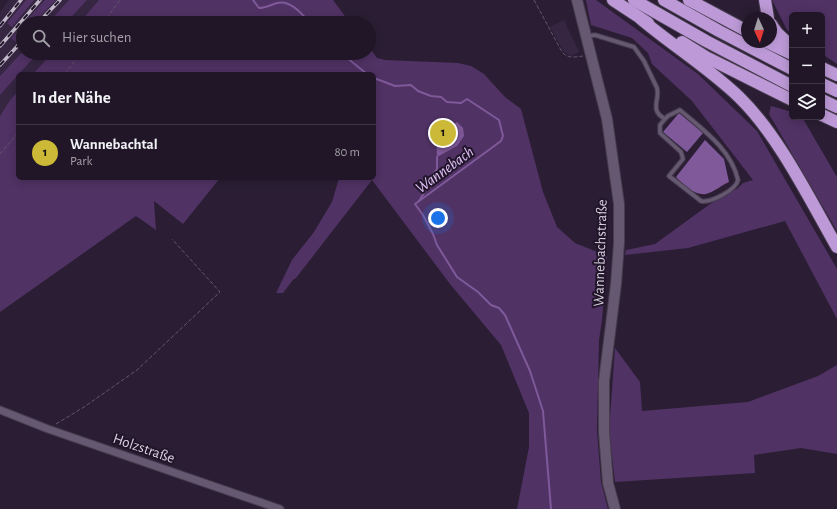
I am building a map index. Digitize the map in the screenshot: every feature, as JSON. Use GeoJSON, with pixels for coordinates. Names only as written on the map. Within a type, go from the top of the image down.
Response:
{"type":"FeatureCollection","features":[{"type":"Feature","properties":{"kind":"highway"},"geometry":{"type":"LineString","coordinates":[[613,0],[641,19],[714,74],[751,109],[772,137],[837,247]]}},
{"type":"Feature","properties":{"kind":"highway"},"geometry":{"type":"LineString","coordinates":[[634,0],[706,41],[789,84]]}},
{"type":"Feature","properties":{"kind":"highway"},"geometry":{"type":"LineString","coordinates":[[664,0],[789,67]]}},
{"type":"Feature","properties":{"kind":"highway"},"geometry":{"type":"LineString","coordinates":[[689,0],[741,29]]}},
{"type":"Feature","properties":{"kind":"highway"},"geometry":{"type":"LineString","coordinates":[[764,0],[767,12]]}},
{"type":"Feature","properties":{"kind":"highway"},"geometry":{"type":"LineString","coordinates":[[641,19],[706,57],[789,98]]}},
{"type":"Feature","properties":{"kind":"highway"},"geometry":{"type":"LineString","coordinates":[[777,32],[789,44]]}},
{"type":"Feature","properties":{"kind":"highway"},"geometry":{"type":"LineString","coordinates":[[777,47],[789,53]]}},
{"type":"Feature","properties":{"kind":"highway"},"geometry":{"type":"LineString","coordinates":[[825,68],[836,74]]}},
{"type":"Feature","properties":{"kind":"highway"},"geometry":{"type":"LineString","coordinates":[[825,85],[837,91]]}},
{"type":"Feature","properties":{"kind":"highway"},"geometry":{"type":"LineString","coordinates":[[825,101],[837,107]]}},
{"type":"Feature","properties":{"kind":"highway"},"geometry":{"type":"LineString","coordinates":[[825,116],[837,122]]}},
{"type":"Feature","properties":{"kind":"main road","name":"Wannebachstraße"},"geometry":{"type":"LineString","coordinates":[[577,0],[607,119],[619,204],[619,243],[616,284],[604,381],[604,432],[608,483],[615,509]]}},
{"type":"Feature","properties":{"kind":"street","name":"Holzstraße"},"geometry":{"type":"LineString","coordinates":[[0,410],[48,429],[280,509]]}},
{"type":"Feature","properties":{"kind":"lane"},"geometry":{"type":"LineString","coordinates":[[586,37],[595,35],[604,37],[634,47],[637,50],[657,88],[656,108],[660,116],[665,119]]}},
{"type":"Feature","properties":{"kind":"lane"},"geometry":{"type":"LineString","coordinates":[[680,110],[712,137],[730,160],[738,180],[735,187],[706,202],[701,201],[669,176],[683,159],[681,152],[660,133],[660,125],[665,119],[680,110]]}},
{"type":"Feature","properties":{"kind":"path"},"geometry":{"type":"LineString","coordinates":[[108,16],[120,0]]}},
{"type":"Feature","properties":{"kind":"path"},"geometry":{"type":"LineString","coordinates":[[534,0],[562,52],[566,56],[592,56]]}},
{"type":"Feature","properties":{"kind":"path"},"geometry":{"type":"LineString","coordinates":[[67,72],[76,60]]}},
{"type":"Feature","properties":{"kind":"path"},"geometry":{"type":"LineString","coordinates":[[0,154],[16,135]]}},
{"type":"Feature","properties":{"kind":"path"},"geometry":{"type":"LineString","coordinates":[[48,429],[84,407],[137,370],[220,292],[172,239]]}},
{"type":"Feature","properties":{"kind":"shaded area"},"geometry":{"type":"Polygon","coordinates":[[[9,0],[69,0],[54,16],[16,16],[16,59],[0,76],[0,12],[9,0]]]}},
{"type":"Feature","properties":{"kind":"shaded area"},"geometry":{"type":"Polygon","coordinates":[[[26,0],[34,0],[21,16],[16,16],[16,22],[12,27],[7,23],[26,0]]]}},
{"type":"Feature","properties":{"kind":"shaded area"},"geometry":{"type":"Polygon","coordinates":[[[45,0],[56,0],[41,16],[30,16],[45,0]]]}},
{"type":"Feature","properties":{"kind":"shaded area"},"geometry":{"type":"Polygon","coordinates":[[[69,0],[87,0],[72,16],[54,16],[69,0]]]}},
{"type":"Feature","properties":{"kind":"shaded area"},"geometry":{"type":"Polygon","coordinates":[[[87,0],[99,0],[85,16],[72,16],[87,0]]]}},
{"type":"Feature","properties":{"kind":"shaded area"},"geometry":{"type":"Polygon","coordinates":[[[99,0],[333,0],[345,16],[85,16],[99,0]]]}},
{"type":"Feature","properties":{"kind":"shaded area"},"geometry":{"type":"Polygon","coordinates":[[[586,0],[596,0],[698,74],[757,131],[837,269],[837,319],[785,221],[688,248],[625,255],[626,250],[655,244],[710,204],[738,188],[743,183],[753,180],[692,101],[652,64],[648,53],[632,38],[591,25],[586,0]]]}},
{"type":"Feature","properties":{"kind":"shaded area"},"geometry":{"type":"Polygon","coordinates":[[[772,0],[837,0],[837,64],[825,56],[825,12],[789,12],[789,32],[772,0]]]}},
{"type":"Feature","properties":{"kind":"shaded area"},"geometry":{"type":"Polygon","coordinates":[[[564,20],[579,52],[571,56],[564,52],[550,27],[564,20]]]}},
{"type":"Feature","properties":{"kind":"shaded area"},"geometry":{"type":"Polygon","coordinates":[[[16,32],[16,42],[11,38],[16,32]]]}},
{"type":"Feature","properties":{"kind":"shaded area"},"geometry":{"type":"Polygon","coordinates":[[[376,57],[385,60],[458,63],[471,66],[484,74],[505,97],[521,109],[543,192],[557,227],[575,243],[607,256],[599,340],[597,431],[601,482],[608,509],[517,509],[529,447],[529,413],[501,345],[450,284],[372,180],[376,180],[376,72],[35,72],[46,60],[376,60],[376,57]]]}},
{"type":"Feature","properties":{"kind":"shaded area"},"geometry":{"type":"Polygon","coordinates":[[[16,59],[16,60],[32,60],[21,72],[16,72],[16,77],[0,95],[0,76],[16,59]]]}},
{"type":"Feature","properties":{"kind":"shaded area"},"geometry":{"type":"Polygon","coordinates":[[[32,60],[46,60],[35,72],[21,72],[32,60]]]}},
{"type":"Feature","properties":{"kind":"shaded area"},"geometry":{"type":"Polygon","coordinates":[[[16,77],[16,93],[0,116],[0,95],[16,77]]]}},
{"type":"Feature","properties":{"kind":"shaded area"},"geometry":{"type":"Polygon","coordinates":[[[16,93],[16,180],[218,180],[183,224],[154,201],[156,230],[136,216],[0,312],[0,116],[16,93]]]}},
{"type":"Feature","properties":{"kind":"shaded area"},"geometry":{"type":"Polygon","coordinates":[[[771,106],[789,111],[789,120],[804,120],[837,177],[837,231],[769,114],[771,106]]]}},
{"type":"Feature","properties":{"kind":"shaded area"},"geometry":{"type":"Polygon","coordinates":[[[679,113],[703,133],[687,152],[663,132],[679,113]]]}},
{"type":"Feature","properties":{"kind":"shaded area"},"geometry":{"type":"Polygon","coordinates":[[[457,122],[463,128],[464,136],[457,146],[437,157],[438,139],[446,129],[457,122]]]}},
{"type":"Feature","properties":{"kind":"shaded area"},"geometry":{"type":"Polygon","coordinates":[[[705,140],[724,159],[729,182],[712,192],[702,194],[694,192],[676,177],[705,140]]]}},
{"type":"Feature","properties":{"kind":"shaded area"},"geometry":{"type":"Polygon","coordinates":[[[338,180],[372,180],[296,278],[283,293],[276,293],[292,260],[314,232],[332,202],[338,180]]]}},
{"type":"Feature","properties":{"kind":"shaded area"},"geometry":{"type":"Polygon","coordinates":[[[615,348],[640,382],[642,411],[748,402],[818,376],[837,365],[837,454],[801,448],[754,455],[755,473],[615,482],[609,431],[615,348]]]}},
{"type":"Feature","properties":{"kind":"waterway","name":"Wannebach"},"geometry":{"type":"LineString","coordinates":[[253,0],[259,8],[277,3],[287,4],[296,8],[303,16]]}},
{"type":"Feature","properties":{"kind":"waterway","name":"Wannebach"},"geometry":{"type":"LineString","coordinates":[[350,60],[365,72]]}},
{"type":"Feature","properties":{"kind":"waterway","name":"Wannebach"},"geometry":{"type":"LineString","coordinates":[[376,79],[395,86],[411,85],[418,91],[431,96],[441,97],[447,102],[461,103],[467,99],[499,120],[503,136],[501,141],[415,204],[423,215],[437,245],[457,277],[478,292],[491,305],[499,308],[505,315],[530,371],[543,411],[551,509]]}},
{"type":"Feature","properties":{"kind":"waterway"},"geometry":{"type":"LineString","coordinates":[[419,201],[424,193],[429,179],[437,169],[437,157]]}},
{"type":"Feature","properties":{"kind":"railway"},"geometry":{"type":"LineString","coordinates":[[0,26],[21,0]]}},
{"type":"Feature","properties":{"kind":"railway"},"geometry":{"type":"LineString","coordinates":[[26,16],[40,0]]}},
{"type":"Feature","properties":{"kind":"railway"},"geometry":{"type":"LineString","coordinates":[[45,16],[60,0]]}},
{"type":"Feature","properties":{"kind":"railway"},"geometry":{"type":"LineString","coordinates":[[0,46],[16,28]]}},
{"type":"Feature","properties":{"kind":"railway"},"geometry":{"type":"LineString","coordinates":[[0,65],[16,48]]}},
{"type":"Feature","properties":{"kind":"place","name":"Wannebachtal"},"geometry":{"type":"Point","coordinates":[443,133]}}]}
